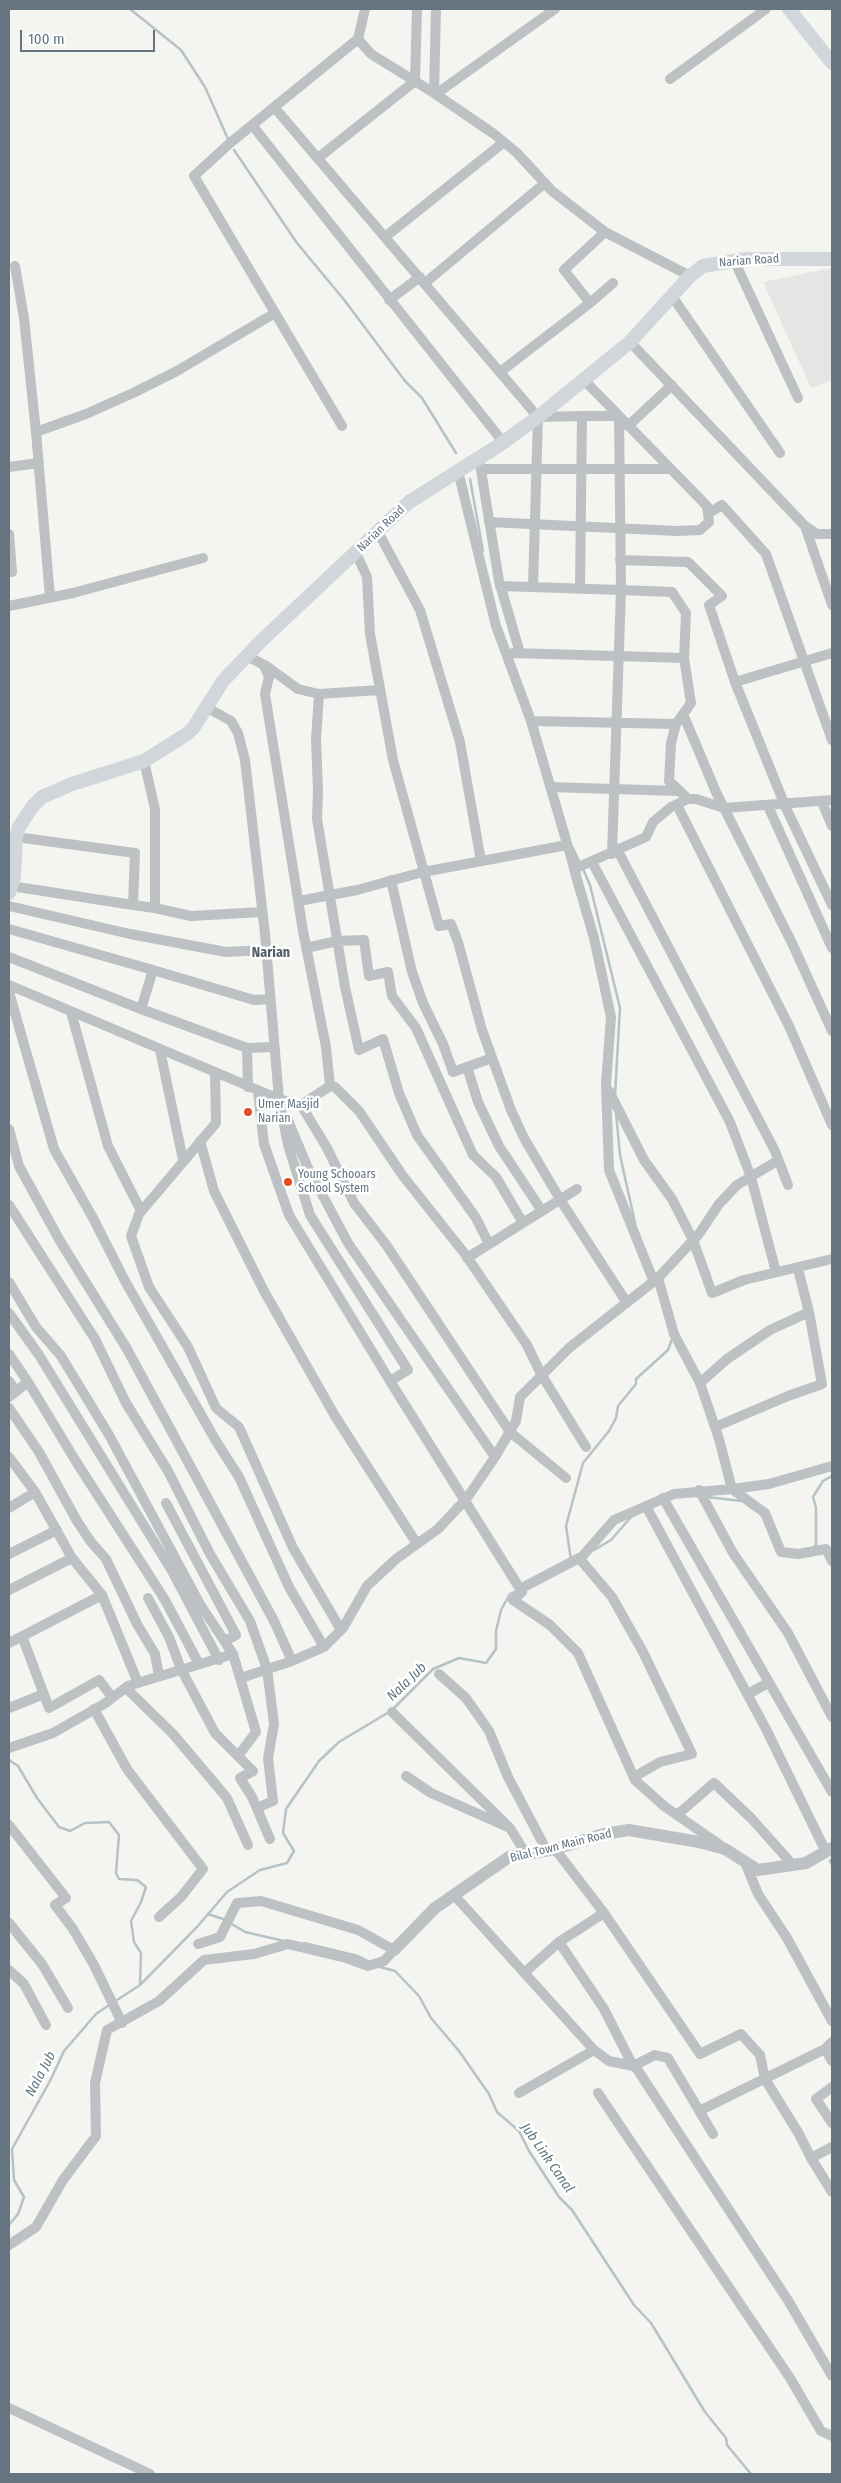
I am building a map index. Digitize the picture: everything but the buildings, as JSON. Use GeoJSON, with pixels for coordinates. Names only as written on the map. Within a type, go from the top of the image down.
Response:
{"type":"FeatureCollection","features":[{"type":"Feature","properties":{"kind":"main road"},"geometry":{"type":"LineString","coordinates":[[789,9],[832,63]]}},
{"type":"Feature","properties":{"kind":"main road","name":"Narian Road"},"geometry":{"type":"LineString","coordinates":[[10,889],[16,836],[19,827],[32,807],[50,792],[144,761],[187,734],[223,681],[409,502],[458,471],[480,463],[503,442],[538,417],[630,342],[690,276],[703,266],[734,260],[832,258]]}},
{"type":"Feature","properties":{"kind":"street"},"geometry":{"type":"LineString","coordinates":[[342,426],[194,176],[252,125],[358,39],[365,9]]}},
{"type":"Feature","properties":{"kind":"street"},"geometry":{"type":"LineString","coordinates":[[318,158],[415,81],[417,9]]}},
{"type":"Feature","properties":{"kind":"street"},"geometry":{"type":"LineString","coordinates":[[435,93],[436,9]]}},
{"type":"Feature","properties":{"kind":"street"},"geometry":{"type":"LineString","coordinates":[[435,93],[556,9]]}},
{"type":"Feature","properties":{"kind":"street"},"geometry":{"type":"LineString","coordinates":[[670,79],[766,9]]}},
{"type":"Feature","properties":{"kind":"street"},"geometry":{"type":"LineString","coordinates":[[358,39],[371,54],[435,93],[504,142],[545,183],[605,232],[690,276]]}},
{"type":"Feature","properties":{"kind":"street"},"geometry":{"type":"LineString","coordinates":[[274,107],[538,417],[533,587]]}},
{"type":"Feature","properties":{"kind":"street"},"geometry":{"type":"LineString","coordinates":[[252,125],[503,442]]}},
{"type":"Feature","properties":{"kind":"street"},"geometry":{"type":"LineString","coordinates":[[385,236],[504,142]]}},
{"type":"Feature","properties":{"kind":"street"},"geometry":{"type":"LineString","coordinates":[[389,300],[422,280],[545,183]]}},
{"type":"Feature","properties":{"kind":"street"},"geometry":{"type":"LineString","coordinates":[[590,303],[564,270],[605,232]]}},
{"type":"Feature","properties":{"kind":"street"},"geometry":{"type":"LineString","coordinates":[[734,260],[798,398]]}},
{"type":"Feature","properties":{"kind":"street"},"geometry":{"type":"LineString","coordinates":[[15,266],[24,318],[50,597]]}},
{"type":"Feature","properties":{"kind":"street"},"geometry":{"type":"LineString","coordinates":[[500,372],[613,283]]}},
{"type":"Feature","properties":{"kind":"street"},"geometry":{"type":"LineString","coordinates":[[672,296],[780,453]]}},
{"type":"Feature","properties":{"kind":"street"},"geometry":{"type":"LineString","coordinates":[[36,432],[86,414],[133,393],[177,371],[275,313]]}},
{"type":"Feature","properties":{"kind":"street"},"geometry":{"type":"LineString","coordinates":[[630,342],[805,526],[816,534],[832,534]]}},
{"type":"Feature","properties":{"kind":"street"},"geometry":{"type":"LineString","coordinates":[[489,522],[700,530],[709,522],[707,506],[584,380]]}},
{"type":"Feature","properties":{"kind":"street"},"geometry":{"type":"LineString","coordinates":[[628,426],[672,386]]}},
{"type":"Feature","properties":{"kind":"street"},"geometry":{"type":"LineString","coordinates":[[580,589],[582,416]]}},
{"type":"Feature","properties":{"kind":"street"},"geometry":{"type":"LineString","coordinates":[[538,417],[619,416]]}},
{"type":"Feature","properties":{"kind":"street"},"geometry":{"type":"LineString","coordinates":[[619,416],[621,590],[613,790],[615,852],[732,1066],[775,1151],[777,1161],[788,1185]]}},
{"type":"Feature","properties":{"kind":"street"},"geometry":{"type":"LineString","coordinates":[[9,467],[39,463]]}},
{"type":"Feature","properties":{"kind":"street"},"geometry":{"type":"LineString","coordinates":[[520,653],[500,586],[480,463],[536,469],[671,469]]}},
{"type":"Feature","properties":{"kind":"street"},"geometry":{"type":"LineString","coordinates":[[458,471],[496,626],[531,721],[576,874]]}},
{"type":"Feature","properties":{"kind":"street"},"geometry":{"type":"LineString","coordinates":[[709,513],[722,504],[766,554],[832,740]]}},
{"type":"Feature","properties":{"kind":"street"},"geometry":{"type":"LineString","coordinates":[[805,526],[832,605]]}},
{"type":"Feature","properties":{"kind":"street"},"geometry":{"type":"LineString","coordinates":[[378,532],[420,610],[460,742],[481,861]]}},
{"type":"Feature","properties":{"kind":"street"},"geometry":{"type":"LineString","coordinates":[[9,534],[12,572],[9,572]]}},
{"type":"Feature","properties":{"kind":"street"},"geometry":{"type":"LineString","coordinates":[[356,553],[367,577],[370,634],[393,760],[422,872],[439,926],[451,924],[458,942],[482,1030],[511,1110],[560,1200],[626,1302]]}},
{"type":"Feature","properties":{"kind":"street"},"geometry":{"type":"LineString","coordinates":[[9,606],[73,593],[203,558]]}},
{"type":"Feature","properties":{"kind":"street"},"geometry":{"type":"LineString","coordinates":[[620,560],[688,562],[722,596],[708,605],[735,682],[784,804],[832,905]]}},
{"type":"Feature","properties":{"kind":"street"},"geometry":{"type":"LineString","coordinates":[[500,586],[672,592],[686,614],[684,658],[690,703],[676,724],[671,743],[669,781],[688,799]]}},
{"type":"Feature","properties":{"kind":"street"},"geometry":{"type":"LineString","coordinates":[[506,652],[684,658]]}},
{"type":"Feature","properties":{"kind":"street"},"geometry":{"type":"LineString","coordinates":[[735,682],[832,653]]}},
{"type":"Feature","properties":{"kind":"street"},"geometry":{"type":"LineString","coordinates":[[247,656],[298,688],[319,694],[380,690]]}},
{"type":"Feature","properties":{"kind":"street"},"geometry":{"type":"LineString","coordinates":[[264,665],[269,677],[265,694],[306,948],[326,1047],[330,1086]]}},
{"type":"Feature","properties":{"kind":"street"},"geometry":{"type":"LineString","coordinates":[[319,694],[316,740],[317,819],[337,941],[359,1050],[383,1039],[399,1093],[417,1135],[476,1218],[489,1244]]}},
{"type":"Feature","properties":{"kind":"street"},"geometry":{"type":"LineString","coordinates":[[206,707],[231,721],[238,734],[245,760],[266,950],[279,1099],[288,1145],[310,1215],[408,1370],[390,1381]]}},
{"type":"Feature","properties":{"kind":"street"},"geometry":{"type":"LineString","coordinates":[[683,714],[724,808],[792,943],[832,1031]]}},
{"type":"Feature","properties":{"kind":"street"},"geometry":{"type":"LineString","coordinates":[[531,721],[676,724]]}},
{"type":"Feature","properties":{"kind":"street"},"geometry":{"type":"LineString","coordinates":[[144,761],[155,809],[155,908]]}},
{"type":"Feature","properties":{"kind":"street"},"geometry":{"type":"LineString","coordinates":[[550,787],[678,791]]}},
{"type":"Feature","properties":{"kind":"street"},"geometry":{"type":"LineString","coordinates":[[832,800],[724,808],[696,799],[688,799],[676,804],[653,822],[646,837],[574,869],[594,938],[611,1017],[606,1084],[610,1170],[656,1280],[674,1334],[700,1383],[715,1427],[732,1489],[765,1513],[781,1552],[798,1554],[829,1547],[832,1562]]}},
{"type":"Feature","properties":{"kind":"street"},"geometry":{"type":"LineString","coordinates":[[822,802],[832,826]]}},
{"type":"Feature","properties":{"kind":"street"},"geometry":{"type":"LineString","coordinates":[[676,804],[789,1026],[832,1125]]}},
{"type":"Feature","properties":{"kind":"street"},"geometry":{"type":"LineString","coordinates":[[768,806],[832,948]]}},
{"type":"Feature","properties":{"kind":"street"},"geometry":{"type":"LineString","coordinates":[[16,836],[135,853],[133,905]]}},
{"type":"Feature","properties":{"kind":"street"},"geometry":{"type":"LineString","coordinates":[[299,901],[422,872],[567,845]]}},
{"type":"Feature","properties":{"kind":"street"},"geometry":{"type":"LineString","coordinates":[[592,862],[730,1122],[751,1176],[776,1272]]}},
{"type":"Feature","properties":{"kind":"street"},"geometry":{"type":"LineString","coordinates":[[391,880],[412,972],[423,1003],[453,1072],[492,1058]]}},
{"type":"Feature","properties":{"kind":"street"},"geometry":{"type":"LineString","coordinates":[[10,889],[155,908],[191,916],[262,912]]}},
{"type":"Feature","properties":{"kind":"street"},"geometry":{"type":"LineString","coordinates":[[9,906],[130,934],[226,952],[266,950]]}},
{"type":"Feature","properties":{"kind":"street"},"geometry":{"type":"LineString","coordinates":[[9,930],[254,1000],[270,999]]}},
{"type":"Feature","properties":{"kind":"street"},"geometry":{"type":"LineString","coordinates":[[306,948],[337,941],[364,940],[368,976],[388,972],[392,996],[416,1028],[473,1154],[496,1177],[523,1223]]}},
{"type":"Feature","properties":{"kind":"street"},"geometry":{"type":"LineString","coordinates":[[9,957],[247,1048],[274,1047]]}},
{"type":"Feature","properties":{"kind":"street"},"geometry":{"type":"LineString","coordinates":[[141,1009],[153,970]]}},
{"type":"Feature","properties":{"kind":"street"},"geometry":{"type":"LineString","coordinates":[[9,985],[253,1089],[301,1105],[327,1148],[354,1204],[387,1246],[510,1432],[566,1478]]}},
{"type":"Feature","properties":{"kind":"street"},"geometry":{"type":"LineString","coordinates":[[9,992],[54,1149],[93,1218],[129,1288],[216,1441],[239,1476],[289,1587],[324,1647]]}},
{"type":"Feature","properties":{"kind":"street"},"geometry":{"type":"LineString","coordinates":[[71,1012],[108,1146],[141,1211]]}},
{"type":"Feature","properties":{"kind":"street"},"geometry":{"type":"LineString","coordinates":[[247,1048],[264,1144],[289,1215],[522,1592],[513,1600],[550,1625],[578,1653],[634,1777],[664,1806],[725,1849]]}},
{"type":"Feature","properties":{"kind":"street"},"geometry":{"type":"LineString","coordinates":[[160,1050],[183,1160]]}},
{"type":"Feature","properties":{"kind":"street"},"geometry":{"type":"LineString","coordinates":[[466,1067],[478,1102],[499,1146],[542,1211]]}},
{"type":"Feature","properties":{"kind":"street"},"geometry":{"type":"LineString","coordinates":[[215,1073],[216,1123],[141,1211],[131,1236],[149,1287],[188,1347],[216,1408],[239,1427],[293,1548],[341,1630]]}},
{"type":"Feature","properties":{"kind":"street"},"geometry":{"type":"LineString","coordinates":[[606,1084],[644,1160],[672,1199],[693,1240],[712,1293],[744,1280],[798,1269],[832,1259]]}},
{"type":"Feature","properties":{"kind":"street"},"geometry":{"type":"LineString","coordinates":[[301,1105],[330,1086]]}},
{"type":"Feature","properties":{"kind":"street"},"geometry":{"type":"LineString","coordinates":[[330,1086],[339,1090],[359,1112],[403,1176],[468,1258],[527,1345],[541,1374],[586,1447]]}},
{"type":"Feature","properties":{"kind":"street"},"geometry":{"type":"LineString","coordinates":[[279,1099],[307,1166],[348,1244],[495,1457]]}},
{"type":"Feature","properties":{"kind":"street"},"geometry":{"type":"LineString","coordinates":[[9,1130],[24,1174],[60,1241],[127,1349],[274,1620],[292,1661]]}},
{"type":"Feature","properties":{"kind":"street"},"geometry":{"type":"LineString","coordinates":[[200,1141],[214,1191],[264,1291],[335,1416],[417,1544]]}},
{"type":"Feature","properties":{"kind":"street"},"geometry":{"type":"LineString","coordinates":[[241,1678],[292,1661],[324,1647],[341,1630],[367,1586],[396,1559],[438,1529],[465,1500],[510,1432],[516,1420],[520,1397],[541,1374],[568,1348],[656,1280],[693,1240],[719,1204],[737,1185],[777,1161]]}},
{"type":"Feature","properties":{"kind":"street"},"geometry":{"type":"LineString","coordinates":[[468,1258],[577,1189]]}},
{"type":"Feature","properties":{"kind":"street"},"geometry":{"type":"LineString","coordinates":[[9,1205],[95,1339],[126,1403],[168,1471],[210,1554],[250,1621],[267,1669],[274,1724],[268,1758],[273,1801],[257,1808]]}},
{"type":"Feature","properties":{"kind":"street"},"geometry":{"type":"LineString","coordinates":[[715,1427],[788,1396],[822,1384],[809,1312],[798,1269]]}},
{"type":"Feature","properties":{"kind":"street"},"geometry":{"type":"LineString","coordinates":[[9,1282],[36,1328],[61,1356],[104,1427],[201,1606],[233,1654],[256,1732],[238,1756]]}},
{"type":"Feature","properties":{"kind":"street"},"geometry":{"type":"LineString","coordinates":[[700,1383],[727,1360],[770,1330],[809,1312]]}},
{"type":"Feature","properties":{"kind":"street"},"geometry":{"type":"LineString","coordinates":[[9,1313],[40,1356],[172,1571],[219,1660]]}},
{"type":"Feature","properties":{"kind":"street"},"geometry":{"type":"LineString","coordinates":[[9,1354],[164,1600],[199,1664]]}},
{"type":"Feature","properties":{"kind":"street"},"geometry":{"type":"LineString","coordinates":[[9,1381],[12,1394],[28,1382]]}},
{"type":"Feature","properties":{"kind":"street"},"geometry":{"type":"LineString","coordinates":[[9,1408],[39,1452],[77,1521],[91,1542],[106,1559],[137,1624],[155,1654],[159,1676]]}},
{"type":"Feature","properties":{"kind":"street"},"geometry":{"type":"LineString","coordinates":[[10,1462],[35,1492],[72,1558],[102,1595],[138,1683]]}},
{"type":"Feature","properties":{"kind":"street"},"geometry":{"type":"LineString","coordinates":[[520,1589],[580,1559],[614,1520],[663,1498],[674,1494],[699,1490],[732,1489],[769,1484],[832,1466]]}},
{"type":"Feature","properties":{"kind":"street"},"geometry":{"type":"LineString","coordinates":[[699,1490],[733,1553],[788,1633],[832,1717]]}},
{"type":"Feature","properties":{"kind":"street"},"geometry":{"type":"LineString","coordinates":[[9,1508],[35,1492]]}},
{"type":"Feature","properties":{"kind":"street"},"geometry":{"type":"LineString","coordinates":[[663,1498],[832,1792]]}},
{"type":"Feature","properties":{"kind":"street"},"geometry":{"type":"LineString","coordinates":[[166,1503],[236,1634],[225,1641]]}},
{"type":"Feature","properties":{"kind":"street"},"geometry":{"type":"LineString","coordinates":[[646,1506],[748,1694],[829,1850]]}},
{"type":"Feature","properties":{"kind":"street"},"geometry":{"type":"LineString","coordinates":[[9,1554],[56,1530]]}},
{"type":"Feature","properties":{"kind":"street"},"geometry":{"type":"LineString","coordinates":[[9,1590],[72,1558]]}},
{"type":"Feature","properties":{"kind":"street"},"geometry":{"type":"LineString","coordinates":[[580,1559],[612,1597],[644,1652],[692,1754],[660,1762],[634,1777]]}},
{"type":"Feature","properties":{"kind":"street"},"geometry":{"type":"LineString","coordinates":[[9,1643],[102,1595]]}},
{"type":"Feature","properties":{"kind":"street"},"geometry":{"type":"LineString","coordinates":[[148,1598],[169,1637],[181,1669],[215,1733],[253,1772],[240,1778],[257,1808],[270,1840]]}},
{"type":"Feature","properties":{"kind":"street"},"geometry":{"type":"LineString","coordinates":[[22,1636],[49,1708],[99,1680],[112,1697]]}},
{"type":"Feature","properties":{"kind":"street"},"geometry":{"type":"LineString","coordinates":[[9,1748],[53,1733],[126,1688],[233,1654]]}},
{"type":"Feature","properties":{"kind":"street"},"geometry":{"type":"LineString","coordinates":[[439,1674],[466,1698],[489,1731],[508,1777],[551,1850],[604,1913],[700,2054],[741,2034],[760,2055],[765,2079],[832,2192]]}},
{"type":"Feature","properties":{"kind":"street"},"geometry":{"type":"LineString","coordinates":[[748,1694],[768,1683]]}},
{"type":"Feature","properties":{"kind":"street"},"geometry":{"type":"LineString","coordinates":[[126,1688],[173,1734],[227,1798],[248,1845]]}},
{"type":"Feature","properties":{"kind":"street"},"geometry":{"type":"LineString","coordinates":[[9,1708],[44,1694]]}},
{"type":"Feature","properties":{"kind":"street"},"geometry":{"type":"LineString","coordinates":[[94,1709],[127,1769],[203,1869],[181,1897],[159,1917]]}},
{"type":"Feature","properties":{"kind":"street"},"geometry":{"type":"LineString","coordinates":[[392,1712],[510,1828],[526,1854]]}},
{"type":"Feature","properties":{"kind":"street"},"geometry":{"type":"LineString","coordinates":[[406,1776],[431,1793],[510,1828]]}},
{"type":"Feature","properties":{"kind":"street"},"geometry":{"type":"LineString","coordinates":[[678,1815],[714,1783],[751,1818],[794,1865]]}},
{"type":"Feature","properties":{"kind":"street"},"geometry":{"type":"LineString","coordinates":[[9,1825],[66,1898],[55,1905],[94,1965],[122,2023],[107,2030],[95,2083],[96,2136],[63,2180],[36,2227],[9,2245]]}},
{"type":"Feature","properties":{"kind":"street","name":"Bilal Town Main Road"},"geometry":{"type":"LineString","coordinates":[[122,2023],[159,2001],[204,1960],[254,1954],[288,1944],[346,1958],[368,1966],[384,1960],[436,1908],[509,1857],[551,1850],[604,1834],[629,1830],[699,1842],[725,1849],[758,1870],[806,1863],[829,1850]]}},
{"type":"Feature","properties":{"kind":"street"},"geometry":{"type":"LineString","coordinates":[[745,1862],[758,1894],[787,1938],[832,2021]]}},
{"type":"Feature","properties":{"kind":"street"},"geometry":{"type":"LineString","coordinates":[[454,1895],[594,2050],[617,2064],[633,2066],[655,2055],[668,2058],[713,2134]]}},
{"type":"Feature","properties":{"kind":"street"},"geometry":{"type":"LineString","coordinates":[[198,1944],[220,1937],[237,1903],[261,1901],[358,1930],[394,1950]]}},
{"type":"Feature","properties":{"kind":"street"},"geometry":{"type":"LineString","coordinates":[[524,1974],[559,1942],[604,1913]]}},
{"type":"Feature","properties":{"kind":"street"},"geometry":{"type":"LineString","coordinates":[[9,1923],[42,1964],[68,2008]]}},
{"type":"Feature","properties":{"kind":"street"},"geometry":{"type":"LineString","coordinates":[[559,1942],[604,2009],[633,2066],[647,2082],[789,2302],[832,2376]]}},
{"type":"Feature","properties":{"kind":"street"},"geometry":{"type":"LineString","coordinates":[[9,1970],[24,1984],[46,2025]]}},
{"type":"Feature","properties":{"kind":"street"},"geometry":{"type":"LineString","coordinates":[[700,2111],[828,2045],[832,2060]]}},
{"type":"Feature","properties":{"kind":"street"},"geometry":{"type":"LineString","coordinates":[[519,2093],[594,2050]]}},
{"type":"Feature","properties":{"kind":"street"},"geometry":{"type":"LineString","coordinates":[[832,2087],[816,2100],[832,2123]]}},
{"type":"Feature","properties":{"kind":"street"},"geometry":{"type":"LineString","coordinates":[[598,2093],[780,2362],[821,2431],[832,2436]]}},
{"type":"Feature","properties":{"kind":"street"},"geometry":{"type":"LineString","coordinates":[[811,2158],[832,2147]]}},
{"type":"Feature","properties":{"kind":"street"},"geometry":{"type":"LineString","coordinates":[[9,2408],[150,2474]]}},
{"type":"Feature","properties":{"kind":"shaded area"},"geometry":{"type":"Polygon","coordinates":[[[832,268],[832,380],[811,388],[763,282],[832,268]]]}},
{"type":"Feature","properties":{"kind":"waterway"},"geometry":{"type":"LineString","coordinates":[[130,9],[181,50],[205,87],[228,139]]}},
{"type":"Feature","properties":{"kind":"waterway"},"geometry":{"type":"LineString","coordinates":[[234,150],[297,243],[345,301],[405,381],[422,398],[456,453]]}},
{"type":"Feature","properties":{"kind":"waterway"},"geometry":{"type":"LineString","coordinates":[[470,479],[483,551]]}},
{"type":"Feature","properties":{"kind":"waterway"},"geometry":{"type":"LineString","coordinates":[[573,848],[580,864]]}},
{"type":"Feature","properties":{"kind":"waterway"},"geometry":{"type":"LineString","coordinates":[[583,869],[590,885],[620,1008],[615,1095]]}},
{"type":"Feature","properties":{"kind":"waterway"},"geometry":{"type":"LineString","coordinates":[[616,1113],[620,1155],[635,1223]]}},
{"type":"Feature","properties":{"kind":"waterway"},"geometry":{"type":"LineString","coordinates":[[571,1560],[566,1526],[583,1463],[609,1431],[616,1418],[618,1406],[636,1384],[636,1379],[668,1350],[672,1339]]}},
{"type":"Feature","properties":{"kind":"waterway","name":"Nala Jub"},"geometry":{"type":"LineString","coordinates":[[814,1547],[816,1545],[816,1508],[813,1497],[823,1481],[832,1476]]}},
{"type":"Feature","properties":{"kind":"waterway","name":"Nala Jub"},"geometry":{"type":"LineString","coordinates":[[707,1497],[741,1501]]}},
{"type":"Feature","properties":{"kind":"waterway","name":"Nala Jub"},"geometry":{"type":"LineString","coordinates":[[594,1550],[611,1540],[632,1516]]}},
{"type":"Feature","properties":{"kind":"waterway","name":"Nala Jub"},"geometry":{"type":"LineString","coordinates":[[393,1709],[433,1669],[459,1658],[486,1663],[496,1649],[496,1631],[501,1610],[510,1594],[518,1590]]}},
{"type":"Feature","properties":{"kind":"waterway","name":"Nala Jub"},"geometry":{"type":"LineString","coordinates":[[114,2002],[140,1985],[197,1927],[227,1892],[260,1870],[287,1863],[294,1851],[283,1833],[286,1809],[319,1761],[339,1742],[389,1712]]}},
{"type":"Feature","properties":{"kind":"waterway","name":"Nala Jub"},"geometry":{"type":"LineString","coordinates":[[9,1760],[18,1766],[37,1798],[59,1827],[70,1831],[85,1823],[109,1822],[119,1835],[116,1873],[119,1879],[137,1880],[146,1887],[131,1921],[134,1942],[141,1953],[140,1985]]}},
{"type":"Feature","properties":{"kind":"waterway"},"geometry":{"type":"LineString","coordinates":[[832,1859],[830,1861],[832,1865]]}},
{"type":"Feature","properties":{"kind":"waterway","name":"Jub Link Canal"},"geometry":{"type":"LineString","coordinates":[[208,1914],[226,1920]]}},
{"type":"Feature","properties":{"kind":"waterway","name":"Jub Link Canal"},"geometry":{"type":"LineString","coordinates":[[230,1923],[245,1932],[284,1941]]}},
{"type":"Feature","properties":{"kind":"waterway","name":"Jub Link Canal"},"geometry":{"type":"LineString","coordinates":[[304,1943],[358,1956],[370,1962]]}},
{"type":"Feature","properties":{"kind":"waterway","name":"Jub Link Canal"},"geometry":{"type":"LineString","coordinates":[[380,1967],[395,1971],[419,1996],[431,2018],[459,2051],[489,2094],[497,2112],[519,2131],[529,2151],[559,2197],[572,2210],[634,2305],[651,2323],[705,2412],[726,2438],[727,2445],[751,2474]]}},
{"type":"Feature","properties":{"kind":"waterway","name":"Nala Jub"},"geometry":{"type":"LineString","coordinates":[[9,2225],[18,2214],[24,2197],[14,2180],[12,2149],[50,2081],[64,2051],[96,2014],[109,2005]]}},
{"type":"Feature","properties":{"kind":"place","name":"Umer Masjid Narian"},"geometry":{"type":"Point","coordinates":[248,1112]}},
{"type":"Feature","properties":{"kind":"place","name":"Young Schooars School System"},"geometry":{"type":"Point","coordinates":[288,1182]}},
{"type":"Feature","properties":{"kind":"district","name":"Narian"},"geometry":{"type":"Point","coordinates":[271,953]}}]}
